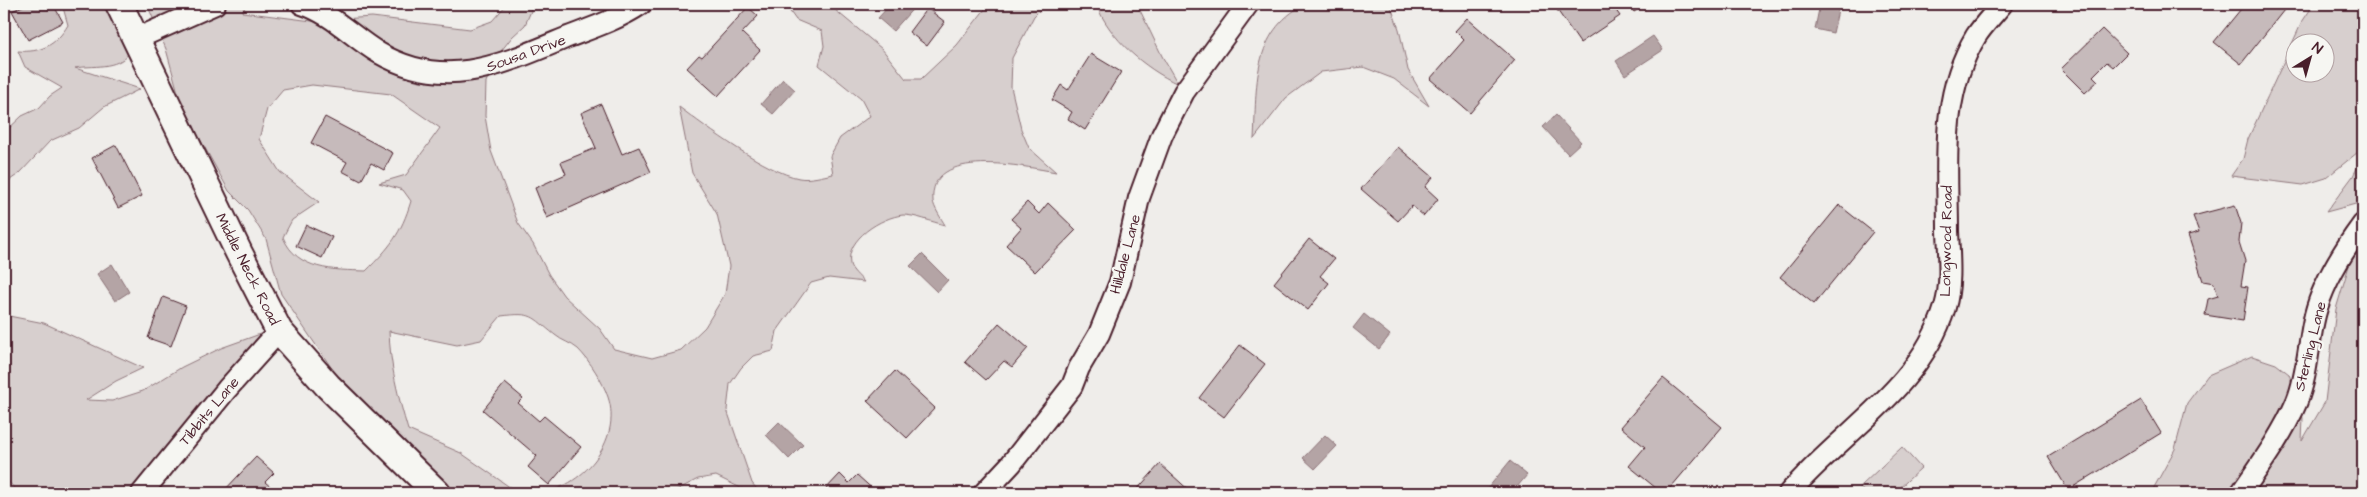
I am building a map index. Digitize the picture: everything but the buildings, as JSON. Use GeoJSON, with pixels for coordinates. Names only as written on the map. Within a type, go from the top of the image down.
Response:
{"type":"FeatureCollection","features":[{"type":"Feature","properties":{"kind":"main road","name":"Middle Neck Road"},"geometry":{"type":"LineString","coordinates":[[119,4],[247,270],[279,331],[328,386],[437,493]]}},
{"type":"Feature","properties":{"kind":"street"},"geometry":{"type":"LineString","coordinates":[[136,39],[214,4]]}},
{"type":"Feature","properties":{"kind":"street","name":"Sousa Drive"},"geometry":{"type":"LineString","coordinates":[[302,4],[333,18],[379,52],[409,66],[435,72],[460,73],[498,66],[613,19],[641,4]]}},
{"type":"Feature","properties":{"kind":"street","name":"Hilldale Lane"},"geometry":{"type":"LineString","coordinates":[[984,493],[1011,464],[1072,386],[1079,368],[1099,334],[1120,282],[1139,198],[1162,136],[1184,92],[1248,4]]}},
{"type":"Feature","properties":{"kind":"street","name":"Longwood Road"},"geometry":{"type":"LineString","coordinates":[[1789,493],[1815,465],[1889,397],[1912,371],[1931,341],[1945,306],[1949,272],[1947,125],[1952,96],[1968,52],[1977,35],[2002,4]]}},
{"type":"Feature","properties":{"kind":"street","name":"Sterling Lane"},"geometry":{"type":"LineString","coordinates":[[2241,493],[2274,445],[2297,402],[2316,313],[2331,274],[2346,246],[2363,224]]}},
{"type":"Feature","properties":{"kind":"street","name":"Tibbits Lane"},"geometry":{"type":"LineString","coordinates":[[142,493],[227,389],[279,331]]}},
{"type":"Feature","properties":{"kind":"shaded area"},"geometry":{"type":"Polygon","coordinates":[[[62,4],[111,4],[129,53],[118,62],[104,66],[75,68],[140,89],[104,107],[79,128],[50,141],[20,173],[10,180],[4,180],[4,133],[22,116],[39,108],[50,96],[62,88],[25,67],[18,51],[41,49],[58,38],[68,25],[62,4]]]}},
{"type":"Feature","properties":{"kind":"shaded area"},"geometry":{"type":"Polygon","coordinates":[[[147,4],[247,4],[242,12],[312,21],[372,17],[470,29],[492,21],[507,4],[530,4],[531,11],[525,25],[512,37],[498,55],[486,82],[485,116],[491,151],[518,223],[564,296],[600,329],[614,349],[652,358],[681,350],[705,327],[725,294],[729,266],[717,214],[692,173],[679,107],[754,158],[770,167],[799,178],[816,178],[833,174],[830,156],[840,138],[870,116],[861,99],[819,65],[824,46],[822,31],[796,20],[786,6],[787,4],[828,4],[882,49],[906,79],[921,79],[957,45],[989,4],[1046,4],[1034,16],[1012,58],[1011,87],[1021,129],[1029,148],[1056,172],[1003,164],[981,164],[962,166],[946,172],[936,183],[933,201],[945,225],[908,215],[885,220],[867,231],[853,246],[850,264],[864,282],[829,278],[811,283],[777,331],[773,351],[753,356],[741,368],[730,384],[727,410],[752,483],[760,493],[751,493],[716,476],[698,479],[671,493],[539,493],[555,490],[570,482],[595,460],[604,446],[611,414],[608,397],[599,378],[583,354],[536,320],[526,315],[501,316],[481,340],[457,345],[389,331],[395,381],[408,430],[461,453],[511,488],[529,493],[454,493],[335,373],[281,294],[266,239],[248,210],[229,191],[182,107],[166,49],[147,4]],[[312,85],[283,90],[267,109],[259,139],[280,172],[319,202],[292,220],[283,237],[297,257],[329,269],[366,271],[382,255],[399,231],[411,201],[403,190],[379,183],[406,175],[440,128],[391,94],[312,85]]]}},
{"type":"Feature","properties":{"kind":"shaded area"},"geometry":{"type":"Polygon","coordinates":[[[891,4],[917,4],[893,31],[878,18],[891,4]]]}},
{"type":"Feature","properties":{"kind":"shaded area"},"geometry":{"type":"Polygon","coordinates":[[[1096,4],[1137,4],[1178,84],[1153,70],[1130,51],[1110,29],[1096,4]]]}},
{"type":"Feature","properties":{"kind":"shaded area"},"geometry":{"type":"Polygon","coordinates":[[[1305,4],[1390,4],[1399,29],[1408,70],[1429,106],[1394,79],[1363,67],[1321,72],[1286,98],[1254,139],[1257,81],[1260,62],[1266,45],[1275,30],[1287,16],[1305,4]]]}},
{"type":"Feature","properties":{"kind":"shaded area"},"geometry":{"type":"Polygon","coordinates":[[[1820,4],[1839,6],[1833,33],[1815,29],[1820,4]]]}},
{"type":"Feature","properties":{"kind":"shaded area"},"geometry":{"type":"Polygon","coordinates":[[[2314,4],[2363,4],[2363,148],[2326,178],[2303,185],[2231,176],[2243,159],[2248,139],[2284,61],[2284,82],[2334,82],[2334,32],[2297,32],[2314,4]]]}},
{"type":"Feature","properties":{"kind":"shaded area"},"geometry":{"type":"Polygon","coordinates":[[[1653,36],[1663,50],[1625,75],[1616,61],[1653,36]]]}},
{"type":"Feature","properties":{"kind":"shaded area"},"geometry":{"type":"Polygon","coordinates":[[[783,79],[795,90],[773,114],[761,104],[783,79]]]}},
{"type":"Feature","properties":{"kind":"shaded area"},"geometry":{"type":"Polygon","coordinates":[[[1556,115],[1581,142],[1568,154],[1543,127],[1556,115]]]}},
{"type":"Feature","properties":{"kind":"shaded area"},"geometry":{"type":"Polygon","coordinates":[[[2363,156],[2363,202],[2326,212],[2353,176],[2363,156]]]}},
{"type":"Feature","properties":{"kind":"shaded area"},"geometry":{"type":"Polygon","coordinates":[[[2363,237],[2363,493],[2151,493],[2175,449],[2187,403],[2208,375],[2252,356],[2276,364],[2289,374],[2303,418],[2302,441],[2325,402],[2336,309],[2354,249],[2363,237]]]}},
{"type":"Feature","properties":{"kind":"shaded area"},"geometry":{"type":"Polygon","coordinates":[[[922,254],[948,280],[937,292],[910,266],[922,254]]]}},
{"type":"Feature","properties":{"kind":"shaded area"},"geometry":{"type":"Polygon","coordinates":[[[112,264],[129,292],[115,301],[97,274],[112,264]]]}},
{"type":"Feature","properties":{"kind":"shaded area"},"geometry":{"type":"Polygon","coordinates":[[[1364,314],[1390,335],[1379,349],[1353,328],[1364,314]]]}},
{"type":"Feature","properties":{"kind":"shaded area"},"geometry":{"type":"Polygon","coordinates":[[[4,315],[44,323],[143,368],[116,381],[86,400],[112,401],[143,391],[182,367],[221,348],[263,333],[197,409],[130,493],[19,493],[4,477],[4,315]]]}},
{"type":"Feature","properties":{"kind":"shaded area"},"geometry":{"type":"Polygon","coordinates":[[[779,422],[803,445],[789,459],[766,435],[779,422]]]}},
{"type":"Feature","properties":{"kind":"shaded area"},"geometry":{"type":"Polygon","coordinates":[[[1325,435],[1337,446],[1315,469],[1303,458],[1325,435]]]}},
{"type":"Feature","properties":{"kind":"shaded area"},"geometry":{"type":"Polygon","coordinates":[[[1902,447],[1921,468],[1894,493],[1865,493],[1860,487],[1902,447]]]}},
{"type":"Feature","properties":{"kind":"shaded area"},"geometry":{"type":"Polygon","coordinates":[[[1510,461],[1527,475],[1512,493],[1484,493],[1510,461]]]}}]}
